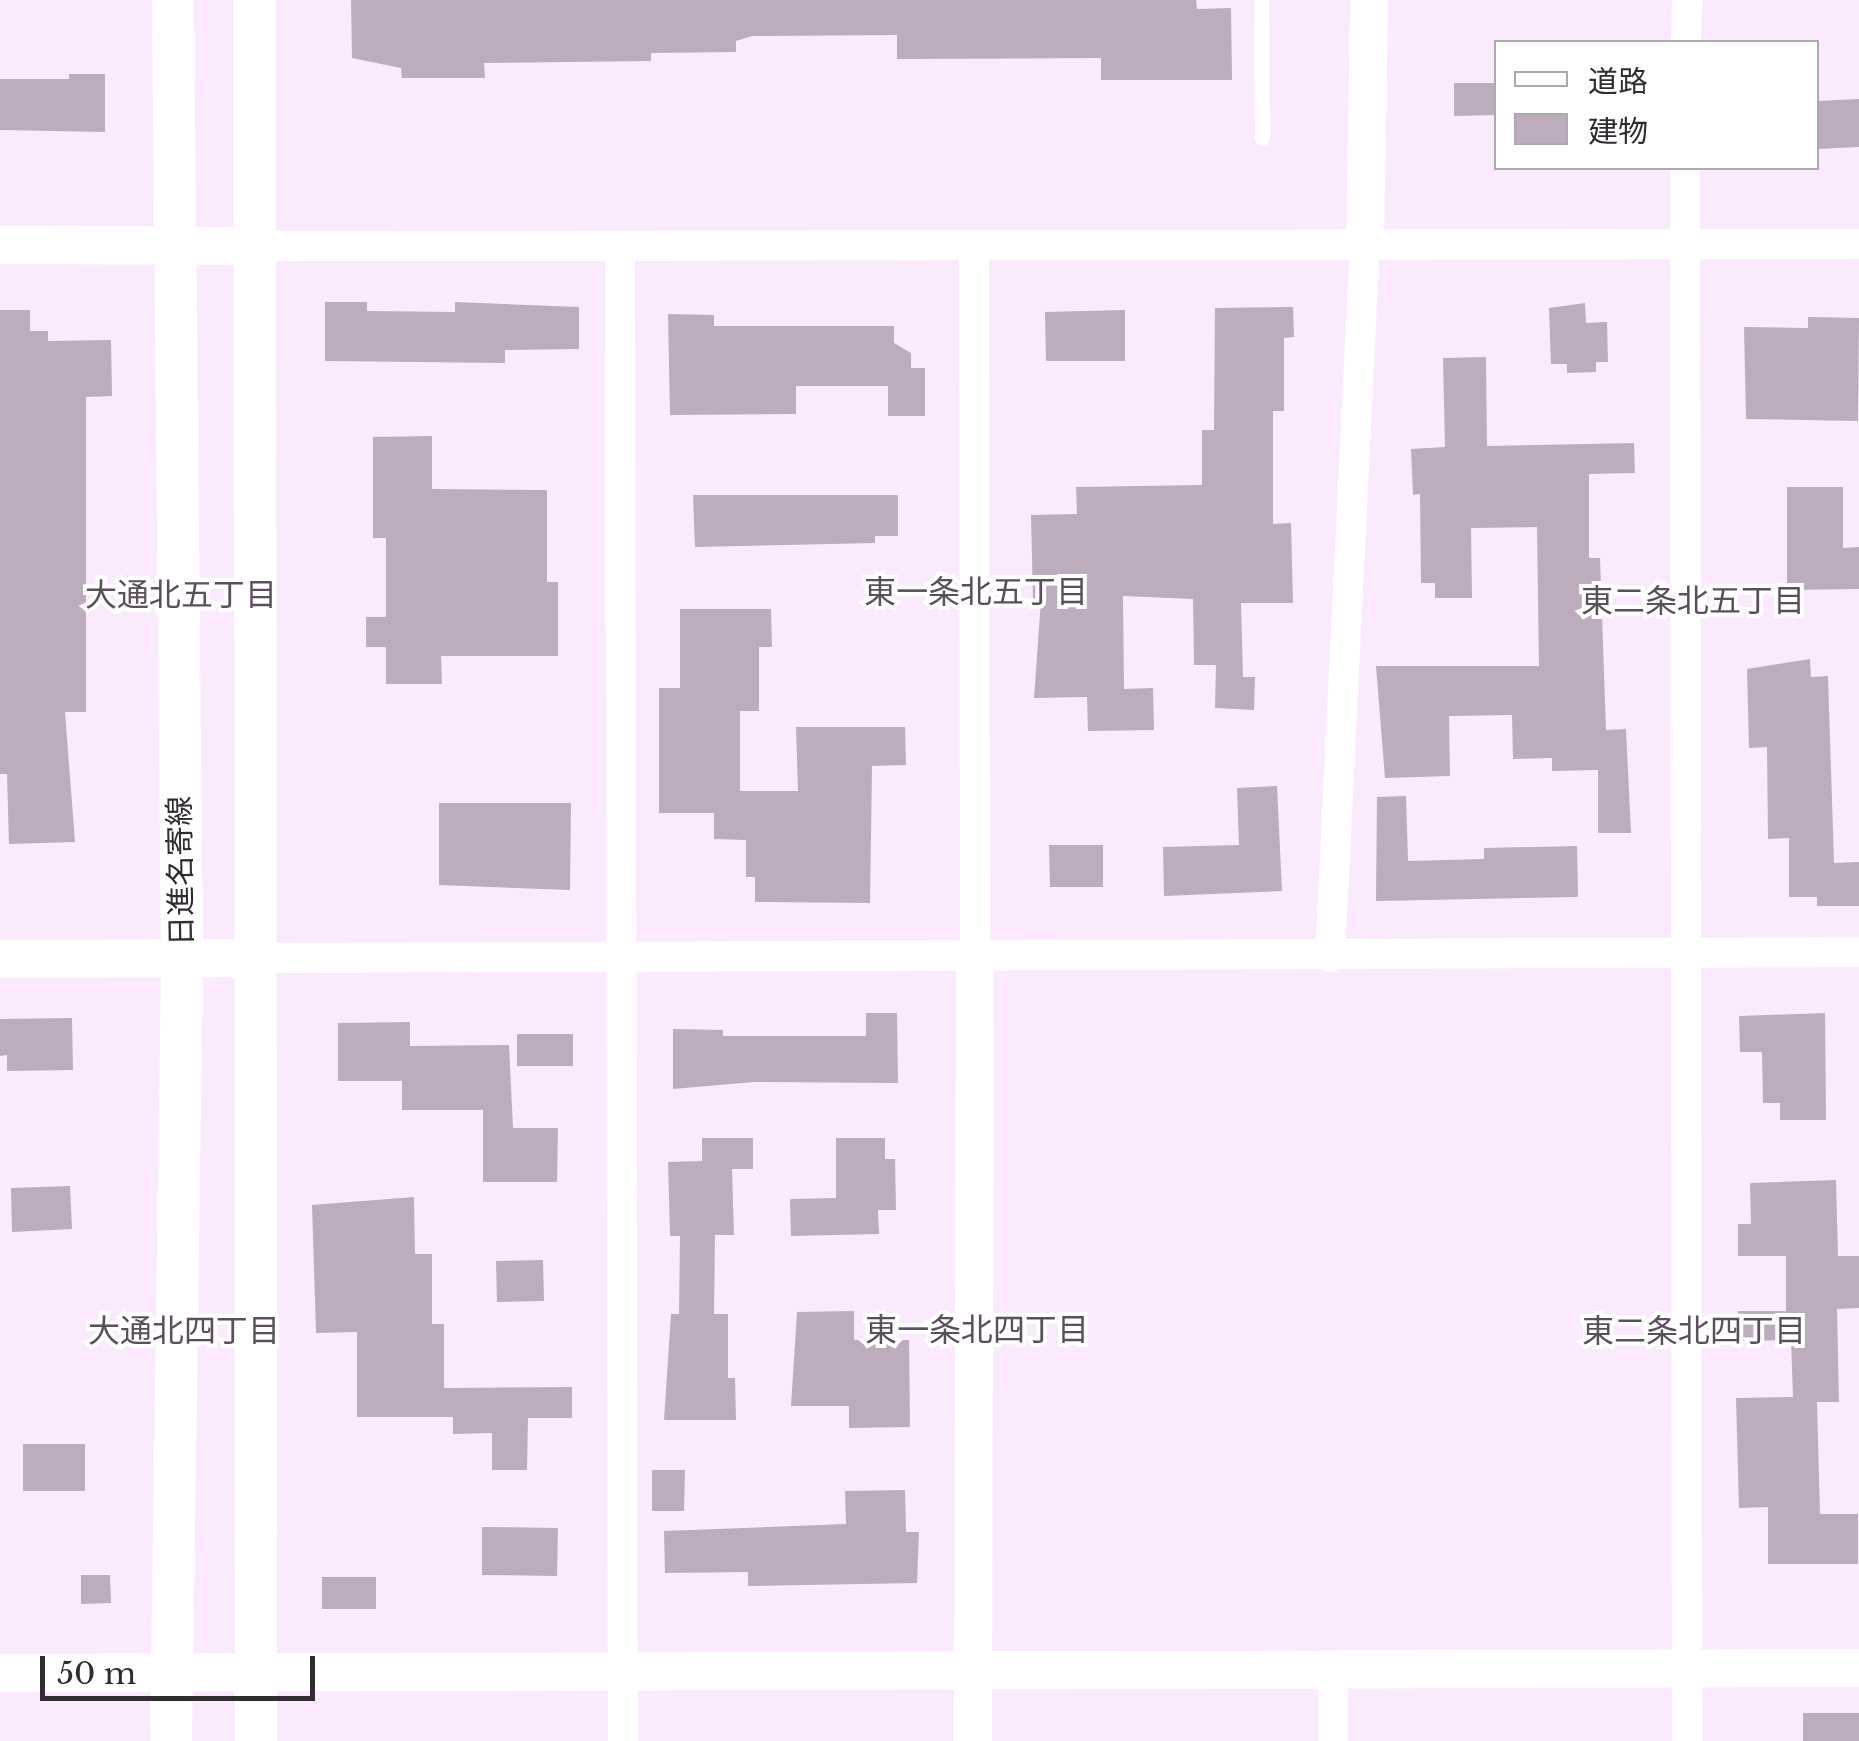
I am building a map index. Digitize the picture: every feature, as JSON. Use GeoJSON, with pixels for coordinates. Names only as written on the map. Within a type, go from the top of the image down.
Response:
{"type":"FeatureCollection","features":[{"type":"Feature","properties":{"kind":"main road","name":"日進名寄線"},"geometry":{"type":"LineString","coordinates":[[170,1741],[182,959],[173,0]]}},
{"type":"Feature","properties":{"kind":"main road"},"geometry":{"type":"LineString","coordinates":[[254,0],[256,1741]]}},
{"type":"Feature","properties":{"kind":"street"},"geometry":{"type":"LineString","coordinates":[[1330,957],[1365,241],[1369,0]]}},
{"type":"Feature","properties":{"kind":"street"},"geometry":{"type":"LineString","coordinates":[[1686,0],[1686,40]]}},
{"type":"Feature","properties":{"kind":"street"},"geometry":{"type":"LineString","coordinates":[[1685,170],[1687,1741]]}},
{"type":"Feature","properties":{"kind":"street"},"geometry":{"type":"LineString","coordinates":[[0,245],[974,247],[1365,241],[1859,244]]}},
{"type":"Feature","properties":{"kind":"street"},"geometry":{"type":"LineString","coordinates":[[620,246],[623,1741]]}},
{"type":"Feature","properties":{"kind":"street"},"geometry":{"type":"LineString","coordinates":[[973,1741],[974,247]]}},
{"type":"Feature","properties":{"kind":"street"},"geometry":{"type":"LineString","coordinates":[[0,959],[1330,957],[1859,952]]}},
{"type":"Feature","properties":{"kind":"street"},"geometry":{"type":"LineString","coordinates":[[0,1673],[1859,1668]]}},
{"type":"Feature","properties":{"kind":"street"},"geometry":{"type":"LineString","coordinates":[[1333,1670],[1333,1741]]}},
{"type":"Feature","properties":{"kind":"lane"},"geometry":{"type":"LineString","coordinates":[[1261,0],[1262,138]]}},
{"type":"Feature","properties":{"kind":"building"},"geometry":{"type":"Polygon","coordinates":[[[351,0],[1196,0],[1197,9],[1231,8],[1232,80],[1101,80],[1101,58],[897,59],[897,35],[752,36],[736,41],[736,52],[651,53],[651,61],[484,63],[485,78],[402,78],[401,68],[352,58],[351,0]]]}},
{"type":"Feature","properties":{"kind":"building"},"geometry":{"type":"Polygon","coordinates":[[[69,74],[105,74],[105,132],[0,130],[0,79],[69,79],[69,74]]]}},
{"type":"Feature","properties":{"kind":"building"},"geometry":{"type":"Polygon","coordinates":[[[1454,83],[1494,83],[1494,115],[1454,116],[1454,83]]]}},
{"type":"Feature","properties":{"kind":"building"},"geometry":{"type":"Polygon","coordinates":[[[1859,99],[1859,147],[1819,149],[1819,101],[1859,99]]]}},
{"type":"Feature","properties":{"kind":"building"},"geometry":{"type":"Polygon","coordinates":[[[325,302],[367,302],[367,311],[455,312],[455,302],[579,307],[579,349],[505,350],[505,363],[325,361],[325,302]]]}},
{"type":"Feature","properties":{"kind":"building"},"geometry":{"type":"Polygon","coordinates":[[[1585,303],[1586,323],[1607,322],[1608,362],[1596,362],[1596,372],[1567,373],[1567,364],[1551,364],[1549,308],[1585,303]]]}},
{"type":"Feature","properties":{"kind":"building"},"geometry":{"type":"Polygon","coordinates":[[[1293,307],[1294,337],[1284,338],[1284,411],[1273,411],[1273,524],[1291,523],[1293,603],[1241,603],[1243,677],[1255,677],[1254,710],[1215,708],[1216,665],[1194,665],[1193,599],[1123,596],[1124,689],[1153,688],[1154,730],[1088,731],[1087,697],[1034,698],[1041,600],[1033,600],[1031,515],[1077,514],[1076,487],[1202,485],[1202,430],[1214,430],[1215,308],[1293,307]]]}},
{"type":"Feature","properties":{"kind":"building"},"geometry":{"type":"Polygon","coordinates":[[[0,310],[30,310],[30,331],[48,331],[48,341],[111,340],[112,396],[86,397],[86,712],[65,712],[75,842],[9,844],[7,774],[0,774],[0,310]]]}},
{"type":"Feature","properties":{"kind":"building"},"geometry":{"type":"Polygon","coordinates":[[[1125,310],[1125,361],[1046,361],[1045,312],[1125,310]]]}},
{"type":"Feature","properties":{"kind":"building"},"geometry":{"type":"Polygon","coordinates":[[[668,314],[714,315],[714,326],[894,326],[894,343],[911,353],[911,368],[925,368],[925,416],[888,416],[888,386],[796,386],[796,414],[670,415],[668,314]]]}},
{"type":"Feature","properties":{"kind":"building"},"geometry":{"type":"Polygon","coordinates":[[[1808,317],[1859,318],[1858,421],[1746,419],[1744,327],[1808,328],[1808,317]]]}},
{"type":"Feature","properties":{"kind":"building"},"geometry":{"type":"Polygon","coordinates":[[[1486,357],[1487,446],[1634,443],[1635,473],[1589,474],[1589,558],[1600,558],[1606,730],[1626,729],[1631,833],[1598,833],[1598,770],[1552,771],[1552,758],[1513,759],[1512,715],[1449,716],[1450,776],[1385,778],[1376,666],[1539,666],[1537,527],[1471,528],[1472,598],[1435,598],[1435,583],[1421,583],[1420,494],[1413,495],[1411,449],[1445,447],[1443,358],[1486,357]]]}},
{"type":"Feature","properties":{"kind":"building"},"geometry":{"type":"Polygon","coordinates":[[[432,436],[432,489],[547,490],[547,582],[558,582],[558,656],[441,656],[442,684],[386,684],[386,647],[366,647],[366,617],[386,617],[386,538],[373,538],[373,437],[432,436]]]}},
{"type":"Feature","properties":{"kind":"building"},"geometry":{"type":"Polygon","coordinates":[[[1787,487],[1843,487],[1843,548],[1859,547],[1859,589],[1787,590],[1787,487]]]}},
{"type":"Feature","properties":{"kind":"building"},"geometry":{"type":"Polygon","coordinates":[[[693,495],[898,495],[898,536],[875,536],[875,543],[695,547],[693,495]]]}},
{"type":"Feature","properties":{"kind":"building"},"geometry":{"type":"Polygon","coordinates":[[[680,609],[771,609],[772,647],[759,647],[759,711],[740,711],[740,791],[798,791],[796,727],[905,727],[906,765],[872,766],[870,903],[755,902],[755,877],[746,877],[746,840],[714,839],[714,813],[659,813],[659,688],[680,688],[680,609]]]}},
{"type":"Feature","properties":{"kind":"building"},"geometry":{"type":"Polygon","coordinates":[[[1810,659],[1811,677],[1828,676],[1834,863],[1859,862],[1859,906],[1817,906],[1817,897],[1789,897],[1789,838],[1768,839],[1767,747],[1749,748],[1747,669],[1810,659]]]}},
{"type":"Feature","properties":{"kind":"building"},"geometry":{"type":"Polygon","coordinates":[[[1277,786],[1282,891],[1164,896],[1163,847],[1239,845],[1237,788],[1277,786]]]}},
{"type":"Feature","properties":{"kind":"building"},"geometry":{"type":"Polygon","coordinates":[[[1406,796],[1408,861],[1484,859],[1484,848],[1577,846],[1578,897],[1376,901],[1377,797],[1406,796]]]}},
{"type":"Feature","properties":{"kind":"building"},"geometry":{"type":"Polygon","coordinates":[[[439,803],[571,803],[570,890],[439,885],[439,803]]]}},
{"type":"Feature","properties":{"kind":"building"},"geometry":{"type":"Polygon","coordinates":[[[1049,845],[1103,845],[1103,887],[1050,887],[1049,845]]]}},
{"type":"Feature","properties":{"kind":"building"},"geometry":{"type":"Polygon","coordinates":[[[866,1013],[897,1013],[898,1083],[753,1082],[673,1089],[673,1029],[723,1030],[723,1036],[866,1036],[866,1013]]]}},
{"type":"Feature","properties":{"kind":"building"},"geometry":{"type":"Polygon","coordinates":[[[1825,1013],[1826,1120],[1780,1120],[1780,1103],[1763,1103],[1762,1052],[1740,1052],[1739,1016],[1825,1013]]]}},
{"type":"Feature","properties":{"kind":"building"},"geometry":{"type":"Polygon","coordinates":[[[72,1018],[73,1070],[7,1071],[7,1055],[0,1056],[0,1019],[72,1018]]]}},
{"type":"Feature","properties":{"kind":"building"},"geometry":{"type":"Polygon","coordinates":[[[410,1022],[410,1046],[509,1045],[513,1128],[558,1128],[557,1182],[483,1182],[483,1110],[402,1110],[402,1081],[338,1081],[338,1023],[410,1022]]]}},
{"type":"Feature","properties":{"kind":"building"},"geometry":{"type":"Polygon","coordinates":[[[517,1034],[573,1034],[573,1066],[517,1066],[517,1034]]]}},
{"type":"Feature","properties":{"kind":"building"},"geometry":{"type":"Polygon","coordinates":[[[702,1138],[753,1138],[753,1169],[732,1169],[734,1235],[715,1235],[714,1314],[728,1314],[728,1378],[735,1378],[736,1420],[664,1420],[671,1314],[679,1314],[680,1236],[670,1236],[668,1162],[702,1161],[702,1138]]]}},
{"type":"Feature","properties":{"kind":"building"},"geometry":{"type":"Polygon","coordinates":[[[836,1138],[885,1138],[885,1159],[895,1159],[896,1210],[878,1210],[879,1234],[791,1236],[790,1199],[836,1198],[836,1138]]]}},
{"type":"Feature","properties":{"kind":"building"},"geometry":{"type":"Polygon","coordinates":[[[1836,1180],[1838,1256],[1859,1256],[1859,1308],[1837,1309],[1839,1402],[1817,1402],[1820,1514],[1858,1514],[1858,1564],[1768,1564],[1768,1507],[1739,1508],[1736,1398],[1793,1397],[1791,1340],[1738,1341],[1738,1311],[1786,1311],[1786,1256],[1738,1256],[1738,1224],[1751,1224],[1750,1183],[1836,1180]]]}},
{"type":"Feature","properties":{"kind":"building"},"geometry":{"type":"Polygon","coordinates":[[[70,1186],[72,1229],[12,1232],[11,1188],[70,1186]]]}},
{"type":"Feature","properties":{"kind":"building"},"geometry":{"type":"Polygon","coordinates":[[[414,1197],[415,1254],[432,1254],[432,1324],[444,1324],[444,1388],[572,1387],[572,1418],[528,1418],[527,1470],[492,1470],[492,1433],[453,1434],[453,1417],[357,1417],[357,1332],[316,1333],[312,1205],[414,1197]]]}},
{"type":"Feature","properties":{"kind":"building"},"geometry":{"type":"Polygon","coordinates":[[[543,1260],[544,1301],[497,1302],[496,1261],[543,1260]]]}},
{"type":"Feature","properties":{"kind":"building"},"geometry":{"type":"Polygon","coordinates":[[[854,1311],[854,1340],[909,1340],[910,1427],[849,1428],[849,1406],[791,1406],[797,1312],[854,1311]]]}},
{"type":"Feature","properties":{"kind":"building"},"geometry":{"type":"Polygon","coordinates":[[[23,1444],[85,1444],[85,1491],[23,1491],[23,1444]]]}},
{"type":"Feature","properties":{"kind":"building"},"geometry":{"type":"Polygon","coordinates":[[[652,1470],[685,1470],[684,1511],[652,1511],[652,1470]]]}},
{"type":"Feature","properties":{"kind":"building"},"geometry":{"type":"Polygon","coordinates":[[[905,1490],[906,1532],[919,1532],[917,1583],[748,1586],[748,1572],[665,1573],[664,1531],[846,1524],[845,1491],[905,1490]]]}},
{"type":"Feature","properties":{"kind":"building"},"geometry":{"type":"Polygon","coordinates":[[[482,1527],[558,1528],[557,1576],[482,1575],[482,1527]]]}},
{"type":"Feature","properties":{"kind":"building"},"geometry":{"type":"Polygon","coordinates":[[[81,1575],[110,1575],[111,1603],[81,1604],[81,1575]]]}},
{"type":"Feature","properties":{"kind":"building"},"geometry":{"type":"Polygon","coordinates":[[[322,1577],[376,1577],[376,1609],[322,1609],[322,1577]]]}},
{"type":"Feature","properties":{"kind":"building"},"geometry":{"type":"Polygon","coordinates":[[[1803,1713],[1859,1713],[1859,1741],[1803,1741],[1803,1713]]]}},
{"type":"Feature","properties":{"kind":"district","name":"東一条北五丁目"},"geometry":{"type":"Point","coordinates":[976,592]}},
{"type":"Feature","properties":{"kind":"district","name":"大通北五丁目"},"geometry":{"type":"Point","coordinates":[181,595]}},
{"type":"Feature","properties":{"kind":"district","name":"東二条北五丁目"},"geometry":{"type":"Point","coordinates":[1693,601]}},
{"type":"Feature","properties":{"kind":"district","name":"東一条北四丁目"},"geometry":{"type":"Point","coordinates":[977,1330]}},
{"type":"Feature","properties":{"kind":"district","name":"大通北四丁目"},"geometry":{"type":"Point","coordinates":[184,1331]}},
{"type":"Feature","properties":{"kind":"district","name":"東二条北四丁目"},"geometry":{"type":"Point","coordinates":[1694,1331]}}]}
